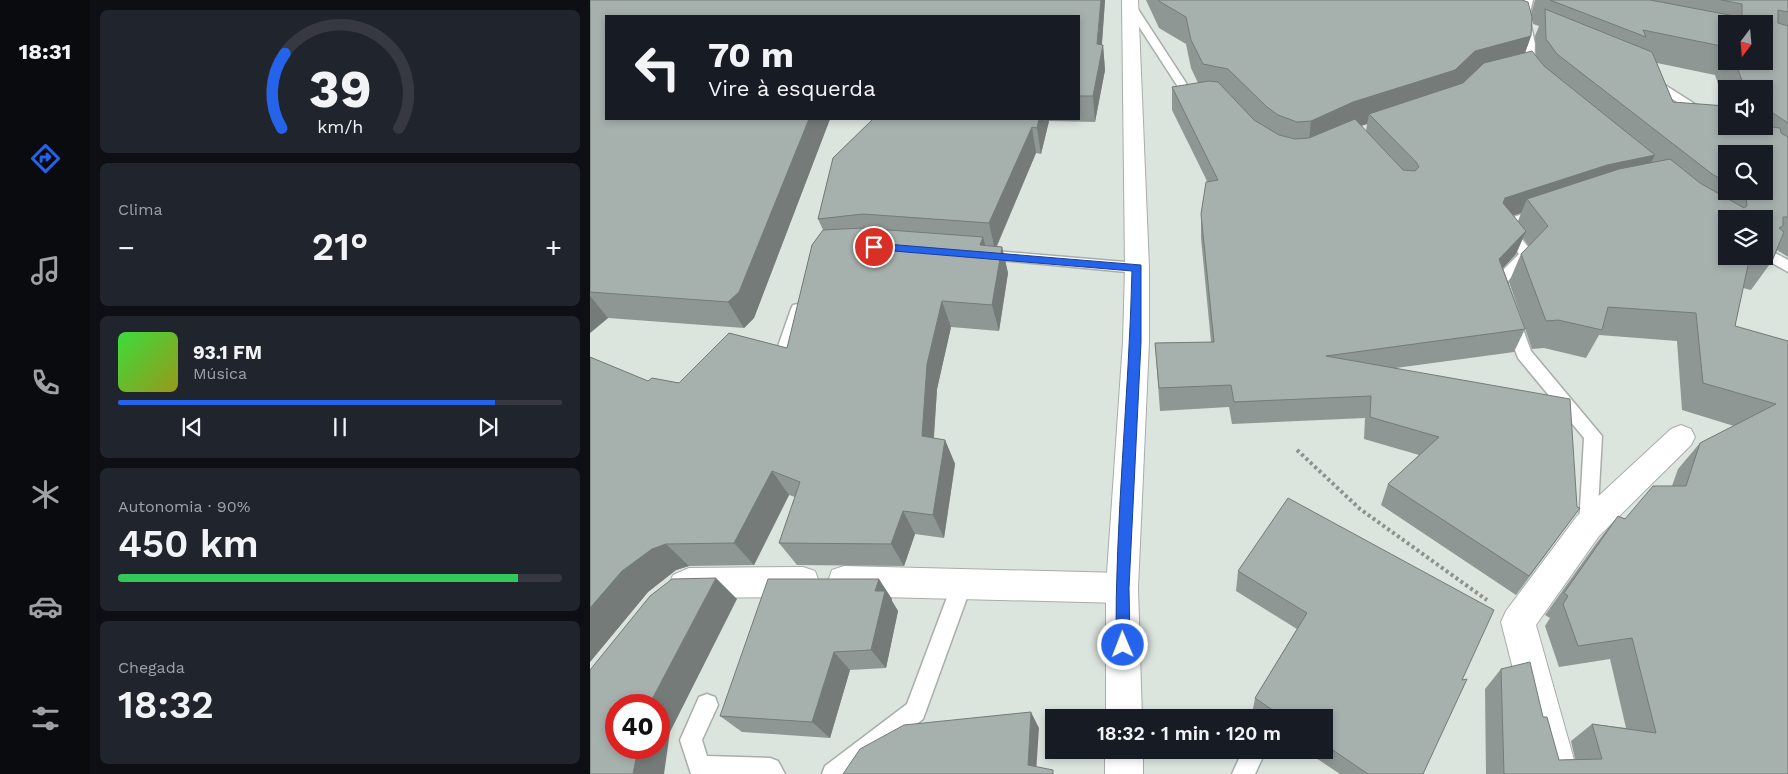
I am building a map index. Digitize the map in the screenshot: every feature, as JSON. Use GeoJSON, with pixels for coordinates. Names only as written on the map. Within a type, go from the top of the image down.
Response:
{"type":"FeatureCollection","features":[{"type":"Feature","properties":{"kind":"street"},"geometry":{"type":"LineString","coordinates":[[1124,709],[1122,588],[1136,342],[1137,268],[1130,3]]}},
{"type":"Feature","properties":{"kind":"street"},"geometry":{"type":"LineString","coordinates":[[1559,774],[1518,622],[1588,526],[1681,437]]}},
{"type":"Feature","properties":{"kind":"street"},"geometry":{"type":"LineString","coordinates":[[661,604],[689,583],[836,581],[1122,588]]}},
{"type":"Feature","properties":{"kind":"street"},"geometry":{"type":"LineString","coordinates":[[1124,759],[1124,774]]}},
{"type":"Feature","properties":{"kind":"lane"},"geometry":{"type":"LineString","coordinates":[[1528,0],[1524,16],[1528,27],[1524,68],[1540,85]]}},
{"type":"Feature","properties":{"kind":"lane"},"geometry":{"type":"LineString","coordinates":[[1130,3],[1186,91],[1200,97],[1215,99]]}},
{"type":"Feature","properties":{"kind":"lane"},"geometry":{"type":"LineString","coordinates":[[1510,20],[1540,33]]}},
{"type":"Feature","properties":{"kind":"lane"},"geometry":{"type":"LineString","coordinates":[[1636,72],[1714,120]]}},
{"type":"Feature","properties":{"kind":"lane"},"geometry":{"type":"LineString","coordinates":[[1552,208],[1503,225],[1527,254],[1499,281],[1524,354],[1593,436],[1588,526]]}},
{"type":"Feature","properties":{"kind":"lane"},"geometry":{"type":"LineString","coordinates":[[973,255],[1137,268]]}},
{"type":"Feature","properties":{"kind":"lane"},"geometry":{"type":"LineString","coordinates":[[1773,258],[1788,267]]}},
{"type":"Feature","properties":{"kind":"lane"},"geometry":{"type":"LineString","coordinates":[[784,352],[802,299]]}},
{"type":"Feature","properties":{"kind":"lane"},"geometry":{"type":"LineString","coordinates":[[833,774],[915,711],[962,584]]}},
{"type":"Feature","properties":{"kind":"lane"},"geometry":{"type":"LineString","coordinates":[[707,705],[691,740],[699,767],[770,769],[774,774]]}},
{"type":"Feature","properties":{"kind":"lane"},"geometry":{"type":"LineString","coordinates":[[1243,774],[1250,759]]}},
{"type":"Feature","properties":{"kind":"path"},"geometry":{"type":"LineString","coordinates":[[1297,450],[1360,509],[1518,622]]}},
{"type":"Feature","properties":{"kind":"building"},"geometry":{"type":"Polygon","coordinates":[[[590,0],[1101,0],[1097,44],[1103,45],[1093,96],[1080,96],[1080,15],[605,15],[605,120],[809,120],[739,292],[728,302],[590,292],[590,0]]]}},
{"type":"Feature","properties":{"kind":"building"},"geometry":{"type":"Polygon","coordinates":[[[1158,0],[1522,0],[1528,2],[1532,17],[1531,36],[1475,51],[1455,70],[1353,102],[1311,121],[1297,122],[1278,115],[1267,107],[1228,69],[1203,64],[1191,40],[1186,17],[1158,0]]]}},
{"type":"Feature","properties":{"kind":"building"},"geometry":{"type":"Polygon","coordinates":[[[1550,0],[1650,0],[1729,15],[1718,15],[1718,45],[1643,30],[1646,37],[1550,0]]]}},
{"type":"Feature","properties":{"kind":"building"},"geometry":{"type":"Polygon","coordinates":[[[1721,0],[1788,0],[1788,12],[1778,10],[1778,23],[1788,26],[1788,123],[1773,113],[1773,80],[1742,80],[1738,70],[1773,70],[1773,15],[1742,15],[1742,4],[1721,0]]]}},
{"type":"Feature","properties":{"kind":"building"},"geometry":{"type":"Polygon","coordinates":[[[1545,9],[1652,52],[1673,102],[1718,105],[1718,135],[1773,135],[1773,127],[1780,128],[1781,133],[1788,137],[1788,217],[1783,217],[1783,226],[1779,228],[1784,232],[1773,259],[1773,210],[1718,210],[1718,265],[1748,265],[1735,326],[1788,341],[1788,774],[1504,774],[1501,669],[1530,662],[1543,717],[1547,717],[1559,760],[1602,759],[1592,724],[1656,733],[1632,638],[1578,646],[1563,604],[1568,596],[1564,593],[1618,516],[1625,519],[1653,486],[1686,486],[1700,443],[1776,404],[1703,383],[1696,313],[1608,307],[1602,330],[1558,320],[1546,321],[1521,254],[1548,226],[1527,199],[1619,169],[1670,159],[1700,183],[1718,193],[1718,200],[1730,200],[1744,208],[1747,206],[1746,200],[1773,200],[1773,145],[1718,145],[1718,177],[1557,54],[1546,39],[1545,9]]]}},
{"type":"Feature","properties":{"kind":"building"},"geometry":{"type":"Polygon","coordinates":[[[1532,51],[1544,66],[1655,155],[1607,165],[1505,198],[1503,203],[1526,231],[1499,259],[1525,329],[1326,356],[1570,399],[1577,507],[1580,508],[1529,576],[1388,484],[1439,437],[1370,417],[1371,396],[1234,402],[1231,385],[1159,388],[1155,343],[1214,342],[1201,214],[1206,182],[1218,180],[1172,87],[1209,81],[1218,82],[1254,120],[1279,135],[1295,139],[1309,138],[1355,119],[1403,170],[1415,171],[1419,167],[1416,162],[1369,114],[1463,83],[1484,63],[1532,51]]]}},
{"type":"Feature","properties":{"kind":"building"},"geometry":{"type":"Polygon","coordinates":[[[872,120],[1039,120],[1037,128],[1032,127],[989,223],[863,214],[818,219],[833,158],[872,120]]]}},
{"type":"Feature","properties":{"kind":"building"},"geometry":{"type":"Polygon","coordinates":[[[862,228],[983,237],[980,245],[1002,247],[992,305],[942,301],[927,364],[922,436],[945,440],[933,515],[903,511],[891,544],[779,543],[800,482],[772,471],[734,543],[666,544],[652,549],[622,571],[590,608],[590,357],[648,381],[652,378],[679,383],[729,333],[787,348],[812,245],[823,230],[862,228]]]}},
{"type":"Feature","properties":{"kind":"building"},"geometry":{"type":"Polygon","coordinates":[[[1288,498],[1494,610],[1462,680],[1467,679],[1423,774],[1368,774],[1333,750],[1333,709],[1271,709],[1255,698],[1307,613],[1238,571],[1288,498]]]}},
{"type":"Feature","properties":{"kind":"building"},"geometry":{"type":"Polygon","coordinates":[[[716,578],[655,694],[605,694],[605,759],[636,759],[633,774],[590,774],[590,670],[650,596],[672,579],[716,578]]]}},
{"type":"Feature","properties":{"kind":"building"},"geometry":{"type":"Polygon","coordinates":[[[768,579],[879,579],[875,591],[885,591],[871,650],[834,652],[812,722],[720,716],[768,579]]]}},
{"type":"Feature","properties":{"kind":"building"},"geometry":{"type":"Polygon","coordinates":[[[1031,712],[1028,765],[1053,770],[1053,774],[843,774],[860,749],[904,725],[1031,712]]]}},
{"type":"Feature","properties":{"kind":"route"},"geometry":{"type":"LineString","coordinates":[[874,247],[1137,268],[1136,342],[1122,588],[1123,645]]}}]}
